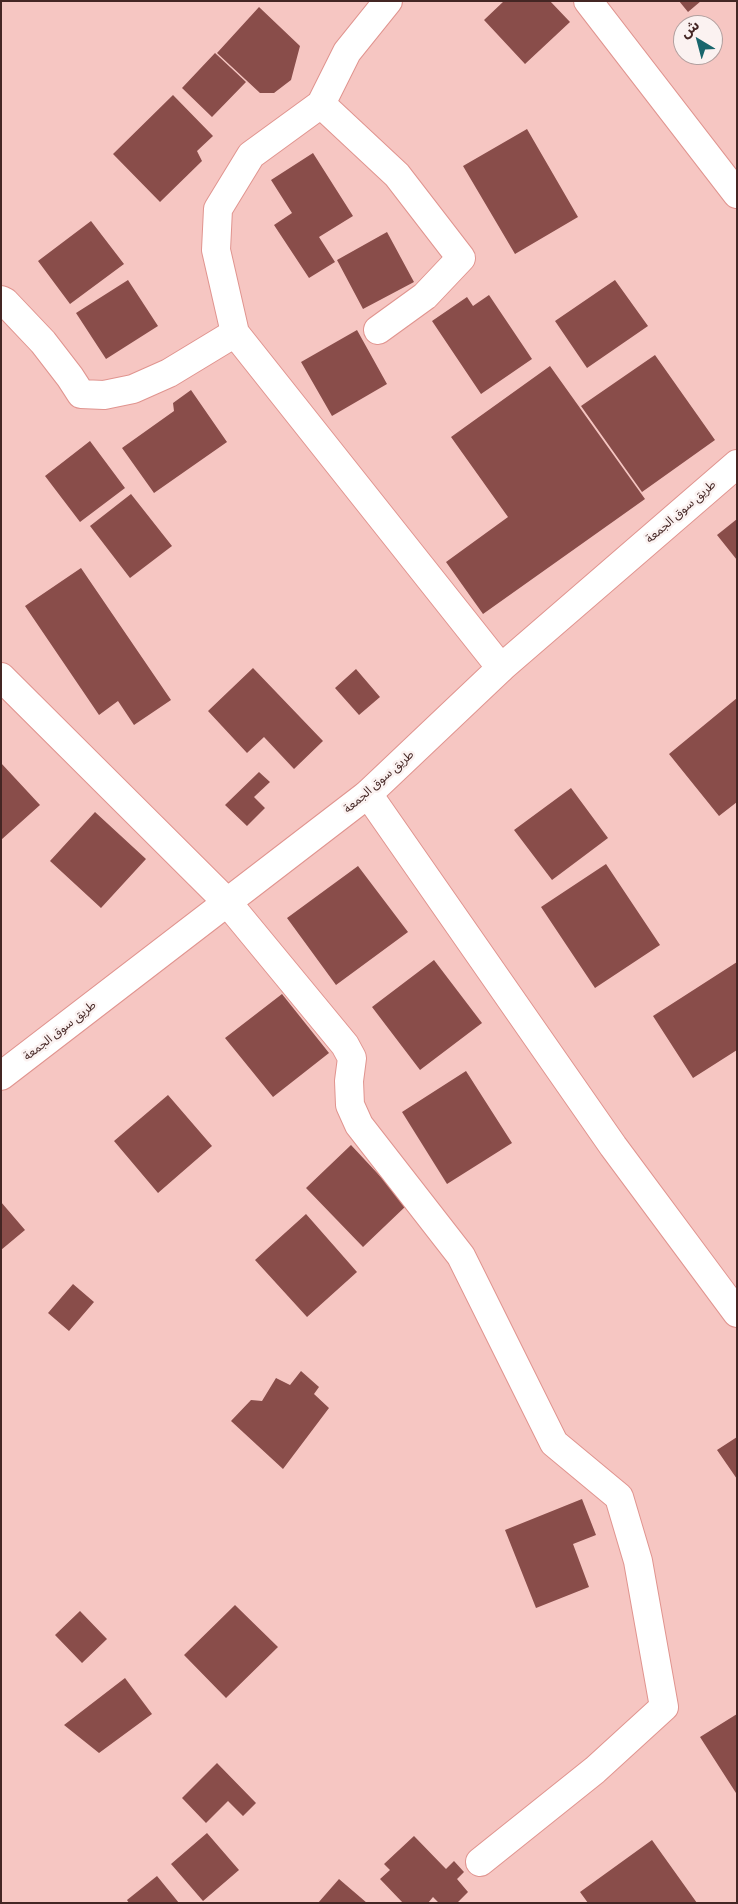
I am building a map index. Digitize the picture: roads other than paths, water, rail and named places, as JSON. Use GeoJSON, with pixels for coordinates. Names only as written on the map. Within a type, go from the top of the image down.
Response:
{"type":"FeatureCollection","features":[{"type":"Feature","properties":{"kind":"street"},"geometry":{"type":"LineString","coordinates":[[388,1],[347,52],[321,104],[251,155],[218,209],[216,250],[235,334],[501,668]]}},
{"type":"Feature","properties":{"kind":"street"},"geometry":{"type":"LineString","coordinates":[[588,1],[737,194]]}},
{"type":"Feature","properties":{"kind":"street"},"geometry":{"type":"LineString","coordinates":[[321,104],[397,175],[461,258],[425,296],[378,330]]}},
{"type":"Feature","properties":{"kind":"street"},"geometry":{"type":"LineString","coordinates":[[1,300],[43,342],[81,394],[104,395],[133,389],[168,373],[235,334]]}},
{"type":"Feature","properties":{"kind":"street","name":"طريق سوق الجمعة"},"geometry":{"type":"LineString","coordinates":[[1,1076],[368,794],[501,668],[737,464]]}},
{"type":"Feature","properties":{"kind":"street"},"geometry":{"type":"LineString","coordinates":[[1,678],[227,902],[346,1045],[352,1058],[349,1081],[350,1105],[359,1125],[461,1256],[554,1443],[619,1496],[638,1561],[664,1706],[595,1770],[480,1862]]}},
{"type":"Feature","properties":{"kind":"street"},"geometry":{"type":"LineString","coordinates":[[368,794],[613,1146],[737,1313]]}}]}
